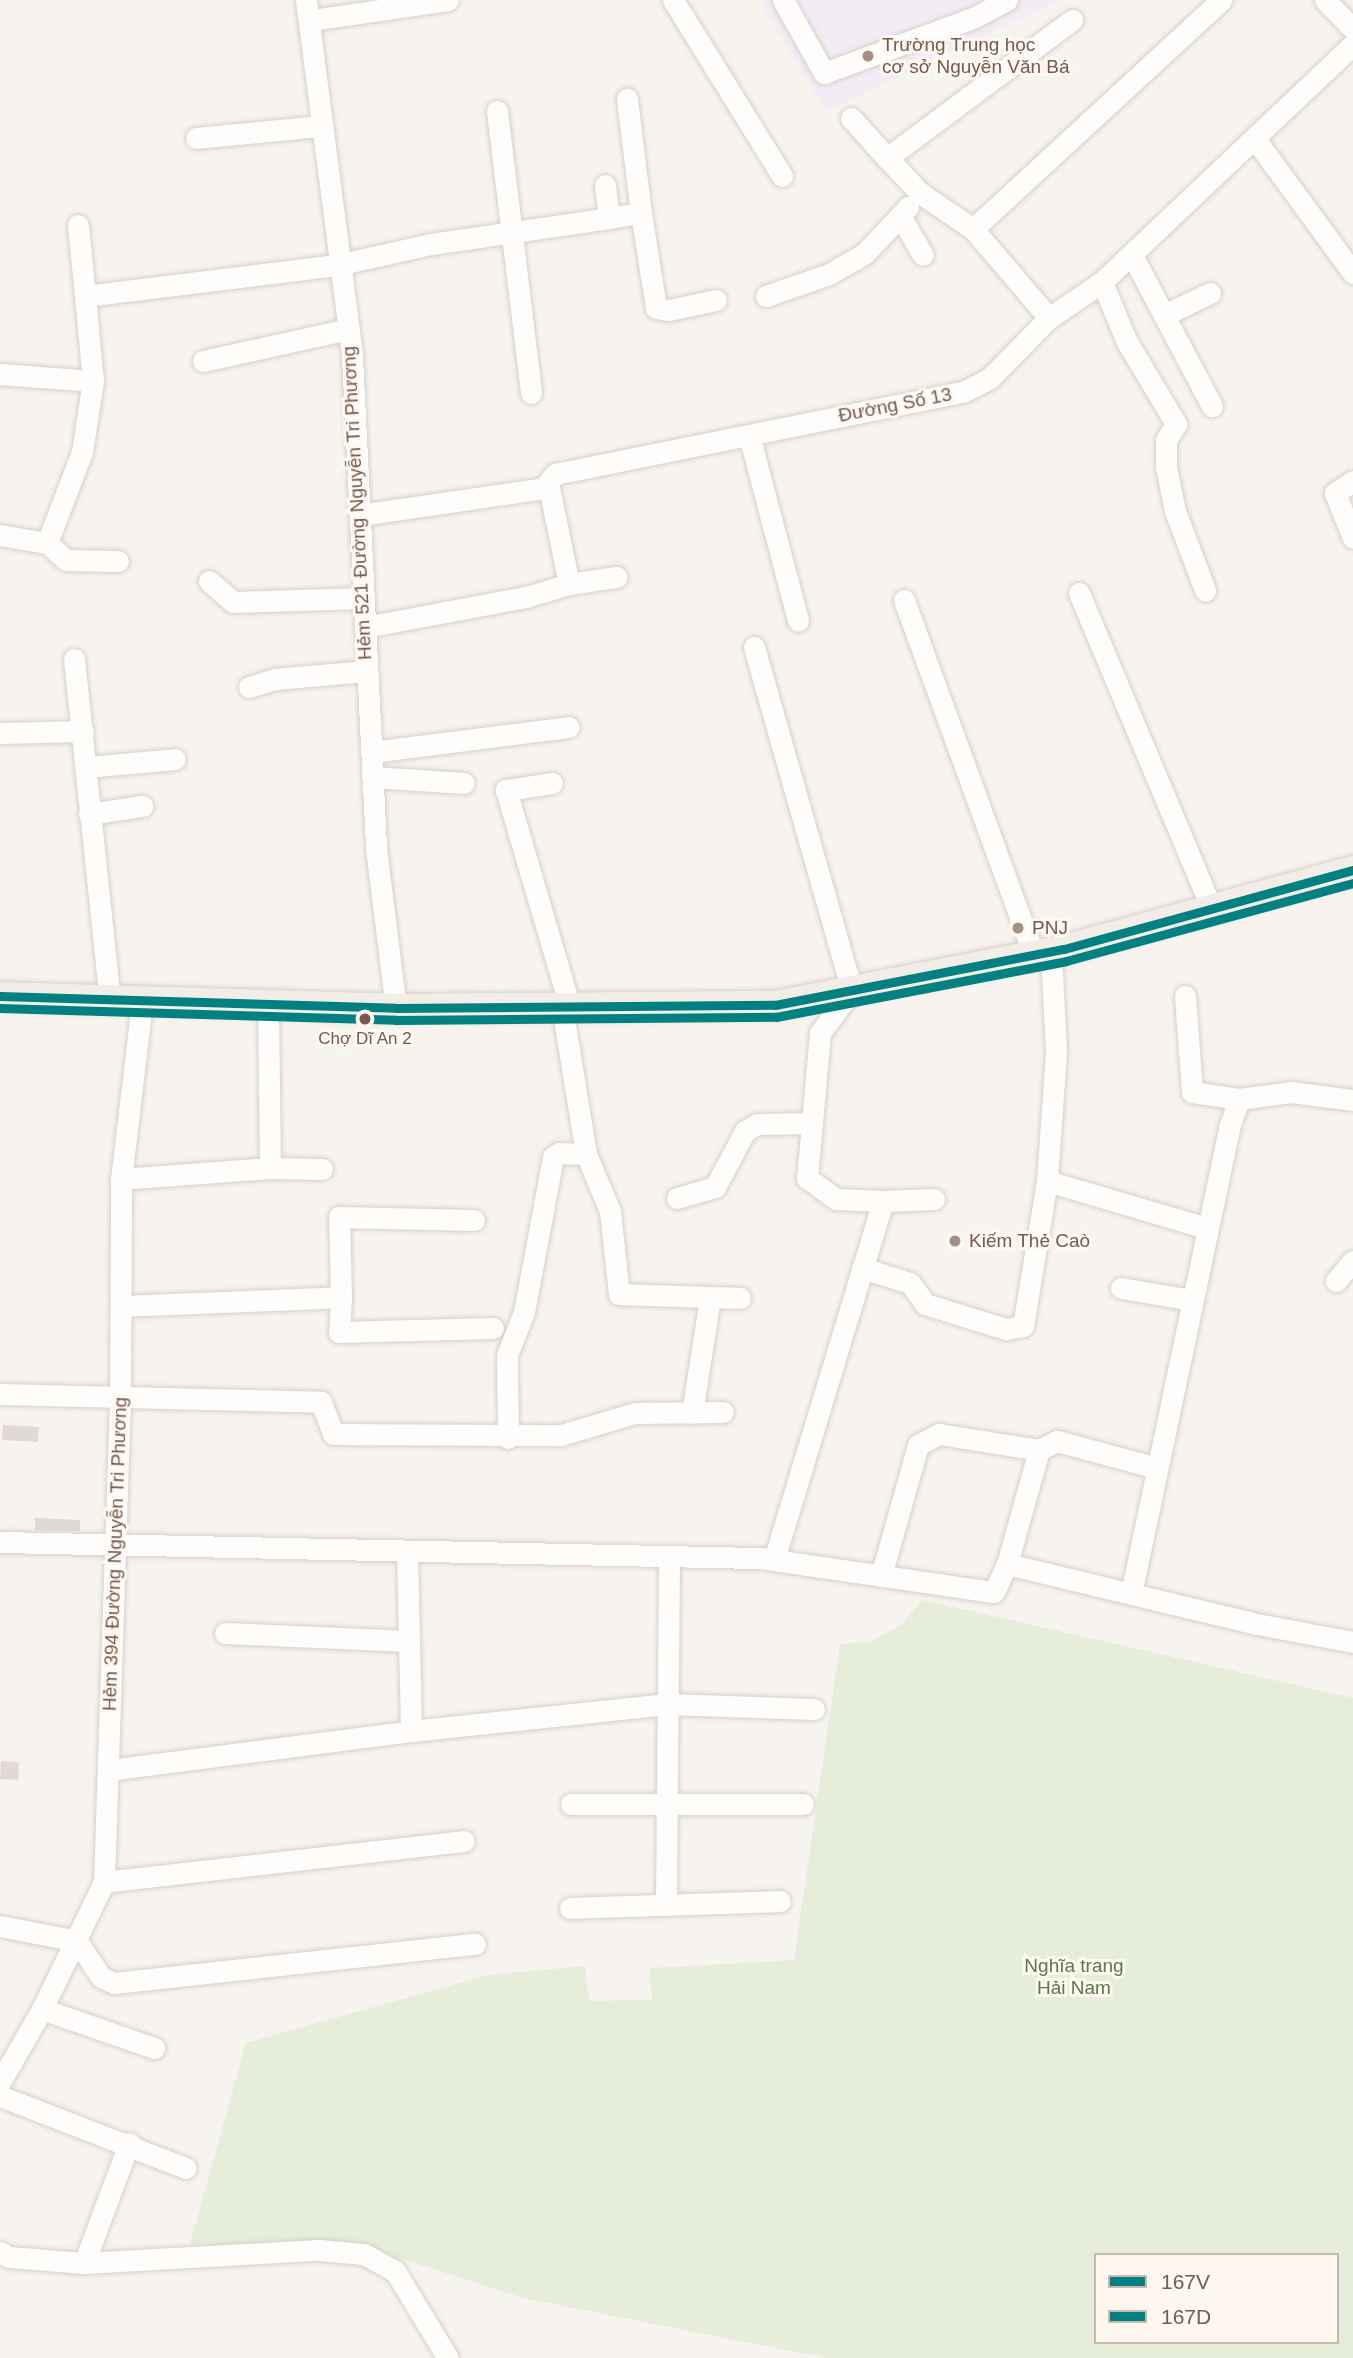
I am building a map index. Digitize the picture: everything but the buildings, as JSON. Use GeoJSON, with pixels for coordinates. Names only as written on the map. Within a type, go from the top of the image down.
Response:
{"type":"FeatureCollection","features":[{"type":"Feature","properties":{"kind":"main road"},"geometry":{"type":"LineString","coordinates":[[0,996],[396,1008],[775,1005],[1043,953],[1353,870]]}},
{"type":"Feature","properties":{"kind":"street"},"geometry":{"type":"LineString","coordinates":[[309,10],[448,0]]}},
{"type":"Feature","properties":{"kind":"street"},"geometry":{"type":"LineString","coordinates":[[673,0],[782,176]]}},
{"type":"Feature","properties":{"kind":"street"},"geometry":{"type":"LineString","coordinates":[[783,0],[824,74],[975,18],[1007,0]]}},
{"type":"Feature","properties":{"kind":"street"},"geometry":{"type":"LineString","coordinates":[[973,229],[1222,0]]}},
{"type":"Feature","properties":{"kind":"street"},"geometry":{"type":"LineString","coordinates":[[1325,0],[1353,29]]}},
{"type":"Feature","properties":{"kind":"street","name":"Hẻm 521 Đường Nguyễn Tri Phương"},"geometry":{"type":"LineString","coordinates":[[309,10],[337,265],[348,329],[376,848],[396,1008]]}},
{"type":"Feature","properties":{"kind":"street"},"geometry":{"type":"LineString","coordinates":[[887,158],[1072,20]]}},
{"type":"Feature","properties":{"kind":"street","name":"Đường Số 13"},"geometry":{"type":"LineString","coordinates":[[360,515],[533,490],[551,479],[749,435],[963,392],[990,378],[1049,318],[1102,282],[1353,45]]}},
{"type":"Feature","properties":{"kind":"street"},"geometry":{"type":"LineString","coordinates":[[627,99],[656,308],[669,310],[716,300]]}},
{"type":"Feature","properties":{"kind":"street"},"geometry":{"type":"LineString","coordinates":[[497,111],[514,230],[531,393]]}},
{"type":"Feature","properties":{"kind":"street"},"geometry":{"type":"LineString","coordinates":[[851,118],[920,193],[973,229],[1049,318]]}},
{"type":"Feature","properties":{"kind":"street"},"geometry":{"type":"LineString","coordinates":[[196,138],[321,126]]}},
{"type":"Feature","properties":{"kind":"street"},"geometry":{"type":"LineString","coordinates":[[1255,139],[1353,273]]}},
{"type":"Feature","properties":{"kind":"street"},"geometry":{"type":"LineString","coordinates":[[605,185],[609,218]]}},
{"type":"Feature","properties":{"kind":"street"},"geometry":{"type":"LineString","coordinates":[[766,296],[829,274],[864,254],[920,193]]}},
{"type":"Feature","properties":{"kind":"street"},"geometry":{"type":"LineString","coordinates":[[85,296],[337,265],[514,230],[641,213]]}},
{"type":"Feature","properties":{"kind":"street"},"geometry":{"type":"LineString","coordinates":[[900,216],[923,255]]}},
{"type":"Feature","properties":{"kind":"street"},"geometry":{"type":"LineString","coordinates":[[47,543],[82,452],[93,381],[78,225]]}},
{"type":"Feature","properties":{"kind":"street"},"geometry":{"type":"LineString","coordinates":[[1132,255],[1212,406]]}},
{"type":"Feature","properties":{"kind":"street"},"geometry":{"type":"LineString","coordinates":[[1102,282],[1127,342],[1176,424],[1166,440],[1166,467],[1175,511],[1205,590]]}},
{"type":"Feature","properties":{"kind":"street"},"geometry":{"type":"LineString","coordinates":[[1164,315],[1210,293]]}},
{"type":"Feature","properties":{"kind":"street"},"geometry":{"type":"LineString","coordinates":[[203,361],[348,329]]}},
{"type":"Feature","properties":{"kind":"street"},"geometry":{"type":"LineString","coordinates":[[0,374],[93,381]]}},
{"type":"Feature","properties":{"kind":"street"},"geometry":{"type":"LineString","coordinates":[[749,435],[797,621]]}},
{"type":"Feature","properties":{"kind":"street"},"geometry":{"type":"LineString","coordinates":[[551,479],[569,584]]}},
{"type":"Feature","properties":{"kind":"street"},"geometry":{"type":"LineString","coordinates":[[1353,481],[1335,493],[1353,538]]}},
{"type":"Feature","properties":{"kind":"street"},"geometry":{"type":"LineString","coordinates":[[0,535],[47,543],[66,560],[118,561]]}},
{"type":"Feature","properties":{"kind":"street"},"geometry":{"type":"LineString","coordinates":[[365,627],[526,597],[569,584],[616,578]]}},
{"type":"Feature","properties":{"kind":"street"},"geometry":{"type":"LineString","coordinates":[[209,581],[233,601],[364,598]]}},
{"type":"Feature","properties":{"kind":"street"},"geometry":{"type":"LineString","coordinates":[[1079,593],[1212,909]]}},
{"type":"Feature","properties":{"kind":"street"},"geometry":{"type":"LineString","coordinates":[[862,1268],[910,1283],[925,1304],[1015,1330],[1027,1318],[1047,1181],[1056,1052],[1043,953],[904,600]]}},
{"type":"Feature","properties":{"kind":"street"},"geometry":{"type":"LineString","coordinates":[[754,648],[852,990],[820,1033],[807,1178],[836,1199],[934,1199]]}},
{"type":"Feature","properties":{"kind":"street"},"geometry":{"type":"LineString","coordinates":[[74,659],[110,999]]}},
{"type":"Feature","properties":{"kind":"street"},"geometry":{"type":"LineString","coordinates":[[249,687],[275,679],[366,671]]}},
{"type":"Feature","properties":{"kind":"street"},"geometry":{"type":"LineString","coordinates":[[371,752],[568,727]]}},
{"type":"Feature","properties":{"kind":"street"},"geometry":{"type":"LineString","coordinates":[[0,733],[83,731]]}},
{"type":"Feature","properties":{"kind":"street"},"geometry":{"type":"LineString","coordinates":[[86,767],[175,759]]}},
{"type":"Feature","properties":{"kind":"street"},"geometry":{"type":"LineString","coordinates":[[372,777],[464,783]]}},
{"type":"Feature","properties":{"kind":"street"},"geometry":{"type":"LineString","coordinates":[[552,783],[506,790],[566,1007],[586,1154],[596,1168],[610,1211],[620,1294],[740,1297]]}},
{"type":"Feature","properties":{"kind":"street"},"geometry":{"type":"LineString","coordinates":[[89,814],[142,806]]}},
{"type":"Feature","properties":{"kind":"street"},"geometry":{"type":"LineString","coordinates":[[1185,996],[1192,1092],[1239,1098],[1291,1091],[1353,1100]]}},
{"type":"Feature","properties":{"kind":"street","name":"Hẻm 394 Đường Nguyễn Tri Phương"},"geometry":{"type":"LineString","coordinates":[[0,2082],[42,2010],[104,1882],[120,1400],[121,1179],[142,1002]]}},
{"type":"Feature","properties":{"kind":"street"},"geometry":{"type":"LineString","coordinates":[[268,1006],[270,1168]]}},
{"type":"Feature","properties":{"kind":"street"},"geometry":{"type":"LineString","coordinates":[[1131,1594],[1192,1300],[1239,1098]]}},
{"type":"Feature","properties":{"kind":"street"},"geometry":{"type":"LineString","coordinates":[[677,1198],[715,1187],[745,1131],[757,1124],[812,1124]]}},
{"type":"Feature","properties":{"kind":"street"},"geometry":{"type":"LineString","coordinates":[[508,1438],[507,1354],[524,1312],[553,1157],[559,1153],[586,1154]]}},
{"type":"Feature","properties":{"kind":"street"},"geometry":{"type":"LineString","coordinates":[[121,1179],[270,1168],[322,1169]]}},
{"type":"Feature","properties":{"kind":"street"},"geometry":{"type":"LineString","coordinates":[[1047,1181],[1208,1228]]}},
{"type":"Feature","properties":{"kind":"street"},"geometry":{"type":"LineString","coordinates":[[774,1560],[883,1201]]}},
{"type":"Feature","properties":{"kind":"street"},"geometry":{"type":"LineString","coordinates":[[474,1220],[339,1217],[339,1332],[493,1328]]}},
{"type":"Feature","properties":{"kind":"street"},"geometry":{"type":"LineString","coordinates":[[1336,1281],[1353,1261]]}},
{"type":"Feature","properties":{"kind":"street"},"geometry":{"type":"LineString","coordinates":[[1121,1288],[1192,1300]]}},
{"type":"Feature","properties":{"kind":"street"},"geometry":{"type":"LineString","coordinates":[[121,1306],[341,1297]]}},
{"type":"Feature","properties":{"kind":"street"},"geometry":{"type":"LineString","coordinates":[[692,1413],[710,1298]]}},
{"type":"Feature","properties":{"kind":"street"},"geometry":{"type":"LineString","coordinates":[[0,1394],[120,1400],[321,1402],[333,1434],[508,1438],[561,1435],[635,1413],[723,1412]]}},
{"type":"Feature","properties":{"kind":"street"},"geometry":{"type":"LineString","coordinates":[[881,1576],[918,1445],[939,1434],[1039,1450],[1056,1441],[1157,1468]]}},
{"type":"Feature","properties":{"kind":"street"},"geometry":{"type":"LineString","coordinates":[[0,1542],[114,1547],[774,1560],[994,1592],[1007,1564],[1039,1450]]}},
{"type":"Feature","properties":{"kind":"street"},"geometry":{"type":"LineString","coordinates":[[407,1552],[411,1731]]}},
{"type":"Feature","properties":{"kind":"street"},"geometry":{"type":"LineString","coordinates":[[666,1903],[669,1557]]}},
{"type":"Feature","properties":{"kind":"street"},"geometry":{"type":"LineString","coordinates":[[1007,1564],[1353,1642]]}},
{"type":"Feature","properties":{"kind":"street"},"geometry":{"type":"LineString","coordinates":[[225,1633],[409,1641]]}},
{"type":"Feature","properties":{"kind":"street"},"geometry":{"type":"LineString","coordinates":[[108,1770],[411,1731],[668,1704],[814,1709]]}},
{"type":"Feature","properties":{"kind":"street"},"geometry":{"type":"LineString","coordinates":[[570,1804],[803,1804]]}},
{"type":"Feature","properties":{"kind":"street"},"geometry":{"type":"LineString","coordinates":[[104,1882],[464,1840]]}},
{"type":"Feature","properties":{"kind":"street"},"geometry":{"type":"LineString","coordinates":[[570,1908],[780,1901]]}},
{"type":"Feature","properties":{"kind":"street"},"geometry":{"type":"LineString","coordinates":[[0,1926],[77,1941],[96,1972],[114,1983],[475,1944]]}},
{"type":"Feature","properties":{"kind":"street"},"geometry":{"type":"LineString","coordinates":[[42,2010],[154,2048]]}},
{"type":"Feature","properties":{"kind":"street"},"geometry":{"type":"LineString","coordinates":[[0,2096],[129,2143],[186,2168]]}},
{"type":"Feature","properties":{"kind":"street"},"geometry":{"type":"LineString","coordinates":[[84,2263],[129,2143]]}},
{"type":"Feature","properties":{"kind":"street"},"geometry":{"type":"LineString","coordinates":[[0,2252],[9,2257],[84,2263],[318,2250],[364,2254],[395,2271],[448,2358]]}},
{"type":"Feature","properties":{"kind":"shaded area","name":"Trường Trung học cơ sở Nguyễn Văn Bá"},"geometry":{"type":"Polygon","coordinates":[[[759,0],[1059,0],[826,112],[759,0]]]}},
{"type":"Feature","properties":{"kind":"green space","name":"Nghĩa trang Hải Nam"},"geometry":{"type":"Polygon","coordinates":[[[922,1600],[1353,1698],[1353,2358],[826,2358],[524,2298],[362,2246],[190,2244],[246,2043],[488,1975],[585,1966],[589,2001],[652,2000],[650,1968],[794,1960],[840,1644],[871,1642],[901,1625],[922,1600]]]}},
{"type":"Feature","properties":{"kind":"transit line","name":"167V"},"geometry":{"type":"LineString","coordinates":[[0,996],[396,1008],[775,1005],[1064,949],[1353,870]]}},
{"type":"Feature","properties":{"kind":"transit line","name":"167D"},"geometry":{"type":"LineString","coordinates":[[0,1008],[396,1020],[776,1017],[1066,961],[1353,883]]}},
{"type":"Feature","properties":{"kind":"place","name":"Trường Trung học cơ sở Nguyễn Văn Bá"},"geometry":{"type":"Point","coordinates":[868,56]}},
{"type":"Feature","properties":{"kind":"place","name":"PNJ"},"geometry":{"type":"Point","coordinates":[1018,928]}},
{"type":"Feature","properties":{"kind":"place","name":"Chợ Dĩ An 2"},"geometry":{"type":"Point","coordinates":[365,1019]}},
{"type":"Feature","properties":{"kind":"place","name":"Kiếm Thẻ Caò"},"geometry":{"type":"Point","coordinates":[955,1241]}}]}
